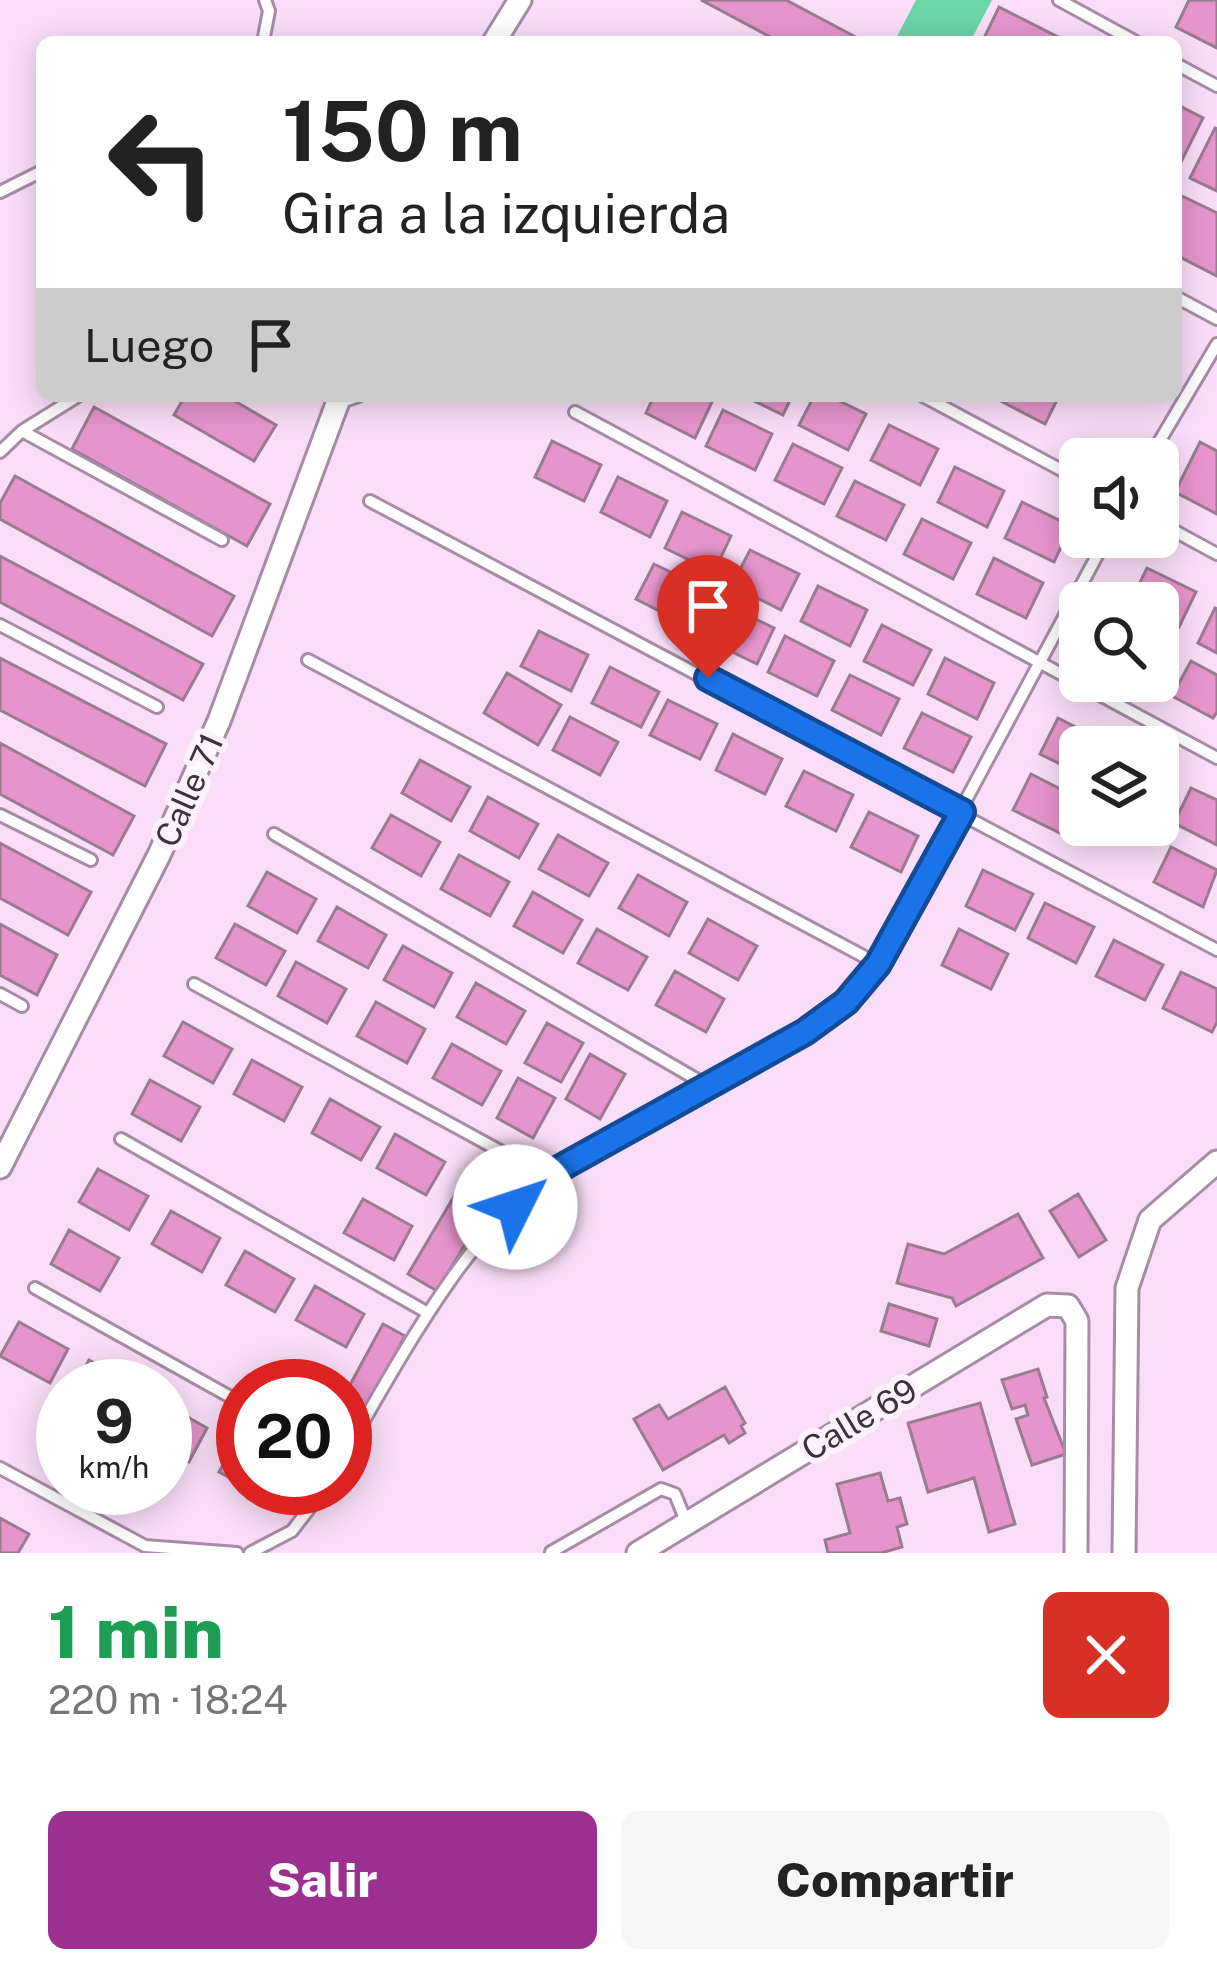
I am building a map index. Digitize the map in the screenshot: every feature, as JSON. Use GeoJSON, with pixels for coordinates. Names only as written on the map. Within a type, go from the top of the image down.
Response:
{"type":"FeatureCollection","features":[{"type":"Feature","properties":{"kind":"street"},"geometry":{"type":"LineString","coordinates":[[498,36],[520,0]]}},
{"type":"Feature","properties":{"kind":"street","name":"Calle 71"},"geometry":{"type":"LineString","coordinates":[[0,1167],[160,856],[211,740],[335,402]]}},
{"type":"Feature","properties":{"kind":"street"},"geometry":{"type":"LineString","coordinates":[[1124,1553],[1127,1288],[1132,1262],[1150,1220],[1217,1162]]}},
{"type":"Feature","properties":{"kind":"street","name":"Calle 69"},"geometry":{"type":"LineString","coordinates":[[638,1553],[1047,1305],[1068,1306],[1077,1321],[1076,1553]]}},
{"type":"Feature","properties":{"kind":"lane"},"geometry":{"type":"LineString","coordinates":[[264,36],[269,11],[265,0]]}},
{"type":"Feature","properties":{"kind":"lane"},"geometry":{"type":"LineString","coordinates":[[1059,0],[1125,36]]}},
{"type":"Feature","properties":{"kind":"lane"},"geometry":{"type":"LineString","coordinates":[[1182,67],[1217,86]]}},
{"type":"Feature","properties":{"kind":"lane"},"geometry":{"type":"LineString","coordinates":[[0,192],[36,174]]}},
{"type":"Feature","properties":{"kind":"lane"},"geometry":{"type":"LineString","coordinates":[[1182,300],[1217,319]]}},
{"type":"Feature","properties":{"kind":"lane"},"geometry":{"type":"LineString","coordinates":[[1161,438],[1217,344]]}},
{"type":"Feature","properties":{"kind":"lane"},"geometry":{"type":"LineString","coordinates":[[0,452],[22,431],[68,402]]}},
{"type":"Feature","properties":{"kind":"lane"},"geometry":{"type":"LineString","coordinates":[[933,402],[1059,469]]}},
{"type":"Feature","properties":{"kind":"lane"},"geometry":{"type":"LineString","coordinates":[[575,412],[1217,758]]}},
{"type":"Feature","properties":{"kind":"lane"},"geometry":{"type":"LineString","coordinates":[[22,431],[222,540]]}},
{"type":"Feature","properties":{"kind":"lane"},"geometry":{"type":"LineString","coordinates":[[370,501],[1217,950]]}},
{"type":"Feature","properties":{"kind":"lane"},"geometry":{"type":"LineString","coordinates":[[1179,533],[1217,554]]}},
{"type":"Feature","properties":{"kind":"lane"},"geometry":{"type":"LineString","coordinates":[[372,1407],[428,1313],[484,1238],[546,1176],[819,1022],[846,1002],[878,964],[1096,558]]}},
{"type":"Feature","properties":{"kind":"lane"},"geometry":{"type":"LineString","coordinates":[[0,625],[158,707]]}},
{"type":"Feature","properties":{"kind":"lane"},"geometry":{"type":"LineString","coordinates":[[308,660],[878,964]]}},
{"type":"Feature","properties":{"kind":"lane"},"geometry":{"type":"LineString","coordinates":[[0,815],[91,860]]}},
{"type":"Feature","properties":{"kind":"lane"},"geometry":{"type":"LineString","coordinates":[[274,835],[708,1086]]}},
{"type":"Feature","properties":{"kind":"lane"},"geometry":{"type":"LineString","coordinates":[[194,984],[546,1176]]}},
{"type":"Feature","properties":{"kind":"lane"},"geometry":{"type":"LineString","coordinates":[[0,994],[22,1006]]}},
{"type":"Feature","properties":{"kind":"lane"},"geometry":{"type":"LineString","coordinates":[[121,1139],[428,1313]]}},
{"type":"Feature","properties":{"kind":"lane"},"geometry":{"type":"LineString","coordinates":[[35,1288],[216,1389]]}},
{"type":"Feature","properties":{"kind":"lane"},"geometry":{"type":"LineString","coordinates":[[0,1468],[145,1546],[237,1553]]}},
{"type":"Feature","properties":{"kind":"lane"},"geometry":{"type":"LineString","coordinates":[[551,1552],[661,1489],[675,1494],[687,1524]]}},
{"type":"Feature","properties":{"kind":"lane"},"geometry":{"type":"LineString","coordinates":[[250,1553],[292,1532],[305,1515]]}},
{"type":"Feature","properties":{"kind":"green space"},"geometry":{"type":"Polygon","coordinates":[[[916,0],[992,0],[973,36],[897,36],[916,0]]]}},
{"type":"Feature","properties":{"kind":"building"},"geometry":{"type":"Polygon","coordinates":[[[701,0],[786,0],[854,36],[769,36],[701,0]]]}},
{"type":"Feature","properties":{"kind":"building"},"geometry":{"type":"Polygon","coordinates":[[[1189,0],[1217,0],[1217,48],[1176,27],[1189,0]]]}},
{"type":"Feature","properties":{"kind":"building"},"geometry":{"type":"Polygon","coordinates":[[[999,7],[1056,36],[985,36],[999,7]]]}},
{"type":"Feature","properties":{"kind":"building"},"geometry":{"type":"Polygon","coordinates":[[[1182,107],[1203,118],[1182,160],[1182,107]]]}},
{"type":"Feature","properties":{"kind":"building"},"geometry":{"type":"Polygon","coordinates":[[[1217,129],[1217,191],[1190,178],[1217,129]]]}},
{"type":"Feature","properties":{"kind":"building"},"geometry":{"type":"Polygon","coordinates":[[[1182,196],[1217,213],[1217,276],[1182,258],[1182,196]]]}},
{"type":"Feature","properties":{"kind":"building"},"geometry":{"type":"Polygon","coordinates":[[[182,402],[236,402],[276,425],[254,461],[174,415],[182,402]]]}},
{"type":"Feature","properties":{"kind":"building"},"geometry":{"type":"Polygon","coordinates":[[[651,402],[712,402],[695,438],[646,413],[651,402]]]}},
{"type":"Feature","properties":{"kind":"building"},"geometry":{"type":"Polygon","coordinates":[[[756,402],[789,402],[783,415],[756,402]]]}},
{"type":"Feature","properties":{"kind":"building"},"geometry":{"type":"Polygon","coordinates":[[[811,402],[841,402],[866,414],[848,450],[799,425],[811,402]]]}},
{"type":"Feature","properties":{"kind":"building"},"geometry":{"type":"Polygon","coordinates":[[[1003,402],[1056,402],[1045,424],[1003,402]]]}},
{"type":"Feature","properties":{"kind":"building"},"geometry":{"type":"Polygon","coordinates":[[[94,407],[270,504],[247,546],[72,449],[94,407]]]}},
{"type":"Feature","properties":{"kind":"building"},"geometry":{"type":"Polygon","coordinates":[[[723,410],[772,434],[755,470],[706,446],[723,410]]]}},
{"type":"Feature","properties":{"kind":"building"},"geometry":{"type":"Polygon","coordinates":[[[889,425],[938,449],[920,485],[871,460],[889,425]]]}},
{"type":"Feature","properties":{"kind":"building"},"geometry":{"type":"Polygon","coordinates":[[[552,441],[601,465],[584,501],[535,477],[552,441]]]}},
{"type":"Feature","properties":{"kind":"building"},"geometry":{"type":"Polygon","coordinates":[[[1200,442],[1217,451],[1217,514],[1179,494],[1179,484],[1200,442]]]}},
{"type":"Feature","properties":{"kind":"building"},"geometry":{"type":"Polygon","coordinates":[[[793,444],[842,468],[824,504],[775,480],[793,444]]]}},
{"type":"Feature","properties":{"kind":"building"},"geometry":{"type":"Polygon","coordinates":[[[955,467],[1004,491],[987,527],[938,502],[955,467]]]}},
{"type":"Feature","properties":{"kind":"building"},"geometry":{"type":"Polygon","coordinates":[[[15,476],[234,596],[212,636],[0,519],[0,503],[15,476]]]}},
{"type":"Feature","properties":{"kind":"building"},"geometry":{"type":"Polygon","coordinates":[[[618,477],[667,501],[650,537],[601,512],[618,477]]]}},
{"type":"Feature","properties":{"kind":"building"},"geometry":{"type":"Polygon","coordinates":[[[855,481],[904,505],[886,540],[837,516],[855,481]]]}},
{"type":"Feature","properties":{"kind":"building"},"geometry":{"type":"Polygon","coordinates":[[[1022,502],[1059,520],[1059,551],[1054,562],[1005,538],[1022,502]]]}},
{"type":"Feature","properties":{"kind":"building"},"geometry":{"type":"Polygon","coordinates":[[[682,512],[731,536],[714,572],[665,548],[682,512]]]}},
{"type":"Feature","properties":{"kind":"building"},"geometry":{"type":"Polygon","coordinates":[[[922,519],[971,543],[953,579],[904,554],[922,519]]]}},
{"type":"Feature","properties":{"kind":"building"},"geometry":{"type":"Polygon","coordinates":[[[750,550],[799,574],[781,610],[732,585],[750,550]]]}},
{"type":"Feature","properties":{"kind":"building"},"geometry":{"type":"Polygon","coordinates":[[[0,556],[203,664],[183,700],[0,602],[0,556]]]}},
{"type":"Feature","properties":{"kind":"building"},"geometry":{"type":"Polygon","coordinates":[[[994,558],[1043,583],[1026,618],[977,594],[994,558]]]}},
{"type":"Feature","properties":{"kind":"building"},"geometry":{"type":"Polygon","coordinates":[[[654,564],[703,588],[685,624],[636,599],[654,564]]]}},
{"type":"Feature","properties":{"kind":"building"},"geometry":{"type":"Polygon","coordinates":[[[1147,568],[1176,582],[1140,582],[1147,568]]]}},
{"type":"Feature","properties":{"kind":"building"},"geometry":{"type":"Polygon","coordinates":[[[1179,584],[1196,592],[1179,627],[1179,584]]]}},
{"type":"Feature","properties":{"kind":"building"},"geometry":{"type":"Polygon","coordinates":[[[818,586],[867,610],[850,646],[801,621],[818,586]]]}},
{"type":"Feature","properties":{"kind":"building"},"geometry":{"type":"Polygon","coordinates":[[[725,604],[774,628],[757,664],[708,640],[725,604]]]}},
{"type":"Feature","properties":{"kind":"building"},"geometry":{"type":"Polygon","coordinates":[[[1217,609],[1217,653],[1198,643],[1217,609]]]}},
{"type":"Feature","properties":{"kind":"building"},"geometry":{"type":"Polygon","coordinates":[[[882,625],[931,650],[913,685],[864,661],[882,625]]]}},
{"type":"Feature","properties":{"kind":"building"},"geometry":{"type":"Polygon","coordinates":[[[539,631],[588,655],[571,691],[521,666],[539,631]]]}},
{"type":"Feature","properties":{"kind":"building"},"geometry":{"type":"Polygon","coordinates":[[[785,636],[834,661],[817,696],[768,672],[785,636]]]}},
{"type":"Feature","properties":{"kind":"building"},"geometry":{"type":"Polygon","coordinates":[[[0,658],[166,744],[145,786],[0,710],[0,658]]]}},
{"type":"Feature","properties":{"kind":"building"},"geometry":{"type":"Polygon","coordinates":[[[945,658],[994,683],[977,719],[928,694],[945,658]]]}},
{"type":"Feature","properties":{"kind":"building"},"geometry":{"type":"Polygon","coordinates":[[[1191,661],[1217,675],[1213,718],[1179,700],[1179,683],[1191,661]]]}},
{"type":"Feature","properties":{"kind":"building"},"geometry":{"type":"Polygon","coordinates":[[[610,667],[659,692],[641,727],[592,703],[610,667]]]}},
{"type":"Feature","properties":{"kind":"building"},"geometry":{"type":"Polygon","coordinates":[[[507,673],[561,705],[538,745],[484,713],[507,673]]]}},
{"type":"Feature","properties":{"kind":"building"},"geometry":{"type":"Polygon","coordinates":[[[850,675],[899,699],[881,735],[832,710],[850,675]]]}},
{"type":"Feature","properties":{"kind":"building"},"geometry":{"type":"Polygon","coordinates":[[[668,700],[717,724],[700,759],[650,735],[668,700]]]}},
{"type":"Feature","properties":{"kind":"building"},"geometry":{"type":"Polygon","coordinates":[[[922,713],[971,737],[953,772],[904,748],[922,713]]]}},
{"type":"Feature","properties":{"kind":"building"},"geometry":{"type":"Polygon","coordinates":[[[570,717],[618,742],[600,775],[553,750],[570,717]]]}},
{"type":"Feature","properties":{"kind":"building"},"geometry":{"type":"Polygon","coordinates":[[[1058,718],[1074,726],[1059,726],[1059,764],[1040,754],[1058,718]]]}},
{"type":"Feature","properties":{"kind":"building"},"geometry":{"type":"Polygon","coordinates":[[[733,734],[782,759],[765,794],[716,770],[733,734]]]}},
{"type":"Feature","properties":{"kind":"building"},"geometry":{"type":"Polygon","coordinates":[[[0,743],[134,816],[113,855],[0,794],[0,743]]]}},
{"type":"Feature","properties":{"kind":"building"},"geometry":{"type":"Polygon","coordinates":[[[420,760],[470,787],[451,821],[402,793],[420,760]]]}},
{"type":"Feature","properties":{"kind":"building"},"geometry":{"type":"Polygon","coordinates":[[[804,771],[853,795],[836,831],[786,806],[804,771]]]}},
{"type":"Feature","properties":{"kind":"building"},"geometry":{"type":"Polygon","coordinates":[[[1031,774],[1059,788],[1059,833],[1013,810],[1031,774]]]}},
{"type":"Feature","properties":{"kind":"building"},"geometry":{"type":"Polygon","coordinates":[[[1191,788],[1217,800],[1217,845],[1179,826],[1179,813],[1191,788]]]}},
{"type":"Feature","properties":{"kind":"building"},"geometry":{"type":"Polygon","coordinates":[[[488,797],[538,824],[519,858],[470,831],[488,797]]]}},
{"type":"Feature","properties":{"kind":"building"},"geometry":{"type":"Polygon","coordinates":[[[869,812],[918,836],[901,872],[851,847],[869,812]]]}},
{"type":"Feature","properties":{"kind":"building"},"geometry":{"type":"Polygon","coordinates":[[[391,815],[440,842],[421,876],[372,848],[391,815]]]}},
{"type":"Feature","properties":{"kind":"building"},"geometry":{"type":"Polygon","coordinates":[[[558,835],[608,863],[589,896],[539,869],[558,835]]]}},
{"type":"Feature","properties":{"kind":"building"},"geometry":{"type":"Polygon","coordinates":[[[0,843],[91,892],[68,935],[0,898],[0,843]]]}},
{"type":"Feature","properties":{"kind":"building"},"geometry":{"type":"Polygon","coordinates":[[[1171,847],[1217,870],[1203,907],[1154,882],[1171,847]]]}},
{"type":"Feature","properties":{"kind":"building"},"geometry":{"type":"Polygon","coordinates":[[[459,855],[509,882],[490,916],[441,889],[459,855]]]}},
{"type":"Feature","properties":{"kind":"building"},"geometry":{"type":"Polygon","coordinates":[[[983,870],[1033,894],[1015,930],[966,906],[983,870]]]}},
{"type":"Feature","properties":{"kind":"building"},"geometry":{"type":"Polygon","coordinates":[[[267,872],[316,899],[297,933],[248,906],[267,872]]]}},
{"type":"Feature","properties":{"kind":"building"},"geometry":{"type":"Polygon","coordinates":[[[638,875],[687,902],[669,936],[619,908],[638,875]]]}},
{"type":"Feature","properties":{"kind":"building"},"geometry":{"type":"Polygon","coordinates":[[[533,892],[582,920],[563,953],[514,926],[533,892]]]}},
{"type":"Feature","properties":{"kind":"building"},"geometry":{"type":"Polygon","coordinates":[[[1045,903],[1094,927],[1076,963],[1028,938],[1045,903]]]}},
{"type":"Feature","properties":{"kind":"building"},"geometry":{"type":"Polygon","coordinates":[[[337,907],[386,935],[368,968],[318,941],[337,907]]]}},
{"type":"Feature","properties":{"kind":"building"},"geometry":{"type":"Polygon","coordinates":[[[708,919],[757,946],[738,980],[689,953],[708,919]]]}},
{"type":"Feature","properties":{"kind":"building"},"geometry":{"type":"Polygon","coordinates":[[[0,924],[57,955],[37,995],[0,975],[0,924]]]}},
{"type":"Feature","properties":{"kind":"building"},"geometry":{"type":"Polygon","coordinates":[[[235,924],[285,951],[266,985],[216,958],[235,924]]]}},
{"type":"Feature","properties":{"kind":"building"},"geometry":{"type":"Polygon","coordinates":[[[597,929],[647,957],[628,990],[578,963],[597,929]]]}},
{"type":"Feature","properties":{"kind":"building"},"geometry":{"type":"Polygon","coordinates":[[[959,929],[1008,954],[991,989],[942,965],[959,929]]]}},
{"type":"Feature","properties":{"kind":"building"},"geometry":{"type":"Polygon","coordinates":[[[1114,940],[1163,965],[1145,1000],[1096,976],[1114,940]]]}},
{"type":"Feature","properties":{"kind":"building"},"geometry":{"type":"Polygon","coordinates":[[[403,946],[452,973],[434,1007],[384,980],[403,946]]]}},
{"type":"Feature","properties":{"kind":"building"},"geometry":{"type":"Polygon","coordinates":[[[296,962],[346,989],[327,1023],[278,996],[296,962]]]}},
{"type":"Feature","properties":{"kind":"building"},"geometry":{"type":"Polygon","coordinates":[[[675,971],[724,999],[706,1032],[656,1005],[675,971]]]}},
{"type":"Feature","properties":{"kind":"building"},"geometry":{"type":"Polygon","coordinates":[[[1181,972],[1217,989],[1217,1022],[1212,1032],[1163,1008],[1181,972]]]}},
{"type":"Feature","properties":{"kind":"building"},"geometry":{"type":"Polygon","coordinates":[[[476,983],[525,1011],[506,1044],[457,1017],[476,983]]]}},
{"type":"Feature","properties":{"kind":"building"},"geometry":{"type":"Polygon","coordinates":[[[376,1002],[425,1029],[407,1063],[357,1036],[376,1002]]]}},
{"type":"Feature","properties":{"kind":"building"},"geometry":{"type":"Polygon","coordinates":[[[183,1022],[232,1049],[213,1083],[164,1056],[183,1022]]]}},
{"type":"Feature","properties":{"kind":"building"},"geometry":{"type":"Polygon","coordinates":[[[547,1023],[583,1043],[561,1082],[525,1063],[547,1023]]]}},
{"type":"Feature","properties":{"kind":"building"},"geometry":{"type":"Polygon","coordinates":[[[452,1044],[501,1071],[482,1105],[433,1078],[452,1044]]]}},
{"type":"Feature","properties":{"kind":"building"},"geometry":{"type":"Polygon","coordinates":[[[590,1054],[625,1074],[600,1119],[566,1099],[590,1054]]]}},
{"type":"Feature","properties":{"kind":"building"},"geometry":{"type":"Polygon","coordinates":[[[252,1060],[302,1087],[284,1121],[234,1094],[252,1060]]]}},
{"type":"Feature","properties":{"kind":"building"},"geometry":{"type":"Polygon","coordinates":[[[518,1078],[555,1098],[533,1138],[497,1118],[518,1078]]]}},
{"type":"Feature","properties":{"kind":"building"},"geometry":{"type":"Polygon","coordinates":[[[150,1080],[200,1107],[181,1141],[132,1114],[150,1080]]]}},
{"type":"Feature","properties":{"kind":"building"},"geometry":{"type":"Polygon","coordinates":[[[330,1099],[380,1127],[361,1160],[312,1133],[330,1099]]]}},
{"type":"Feature","properties":{"kind":"building"},"geometry":{"type":"Polygon","coordinates":[[[395,1134],[445,1162],[426,1195],[377,1168],[395,1134]]]}},
{"type":"Feature","properties":{"kind":"building"},"geometry":{"type":"Polygon","coordinates":[[[475,1161],[505,1178],[437,1291],[408,1274],[475,1161]]]}},
{"type":"Feature","properties":{"kind":"building"},"geometry":{"type":"Polygon","coordinates":[[[98,1169],[148,1196],[129,1230],[79,1202],[98,1169]]]}},
{"type":"Feature","properties":{"kind":"building"},"geometry":{"type":"Polygon","coordinates":[[[1078,1194],[1106,1240],[1079,1257],[1050,1211],[1078,1194]]]}},
{"type":"Feature","properties":{"kind":"building"},"geometry":{"type":"Polygon","coordinates":[[[363,1199],[412,1226],[394,1260],[344,1233],[363,1199]]]}},
{"type":"Feature","properties":{"kind":"building"},"geometry":{"type":"Polygon","coordinates":[[[171,1211],[220,1238],[202,1272],[152,1244],[171,1211]]]}},
{"type":"Feature","properties":{"kind":"building"},"geometry":{"type":"Polygon","coordinates":[[[1018,1214],[1043,1258],[956,1306],[952,1298],[897,1283],[908,1244],[944,1254],[1018,1214]]]}},
{"type":"Feature","properties":{"kind":"building"},"geometry":{"type":"Polygon","coordinates":[[[69,1230],[119,1258],[100,1291],[51,1264],[69,1230]]]}},
{"type":"Feature","properties":{"kind":"building"},"geometry":{"type":"Polygon","coordinates":[[[245,1251],[294,1279],[275,1312],[226,1285],[245,1251]]]}},
{"type":"Feature","properties":{"kind":"building"},"geometry":{"type":"Polygon","coordinates":[[[315,1286],[364,1314],[346,1347],[296,1320],[315,1286]]]}},
{"type":"Feature","properties":{"kind":"building"},"geometry":{"type":"Polygon","coordinates":[[[889,1304],[937,1319],[929,1346],[881,1331],[889,1304]]]}},
{"type":"Feature","properties":{"kind":"building"},"geometry":{"type":"Polygon","coordinates":[[[19,1322],[68,1349],[63,1359],[36,1359],[36,1375],[0,1356],[19,1322]]]}},
{"type":"Feature","properties":{"kind":"building"},"geometry":{"type":"Polygon","coordinates":[[[383,1324],[405,1336],[372,1397],[372,1359],[364,1359],[383,1324]]]}},
{"type":"Feature","properties":{"kind":"building"},"geometry":{"type":"Polygon","coordinates":[[[1038,1369],[1066,1454],[1032,1465],[1016,1419],[1028,1415],[1025,1405],[1012,1409],[1002,1380],[1038,1369]]]}},
{"type":"Feature","properties":{"kind":"building"},"geometry":{"type":"Polygon","coordinates":[[[725,1387],[745,1423],[741,1426],[745,1433],[729,1443],[724,1435],[663,1470],[634,1419],[659,1405],[668,1419],[725,1387]]]}},
{"type":"Feature","properties":{"kind":"building"},"geometry":{"type":"Polygon","coordinates":[[[980,1403],[1015,1524],[989,1532],[974,1478],[928,1492],[908,1423],[980,1403]]]}},
{"type":"Feature","properties":{"kind":"building"},"geometry":{"type":"Polygon","coordinates":[[[192,1419],[207,1428],[192,1456],[192,1419]]]}},
{"type":"Feature","properties":{"kind":"building"},"geometry":{"type":"Polygon","coordinates":[[[880,1473],[888,1501],[900,1498],[907,1524],[897,1527],[902,1547],[881,1553],[828,1553],[825,1540],[850,1533],[837,1484],[880,1473]]]}},
{"type":"Feature","properties":{"kind":"building"},"geometry":{"type":"Polygon","coordinates":[[[0,1518],[29,1534],[18,1553],[0,1553],[0,1518]]]}},
{"type":"Feature","properties":{"kind":"route"},"geometry":{"type":"LineString","coordinates":[[515,1207],[546,1176],[805,1032],[846,1002],[878,964],[962,812],[708,678]]}}]}
